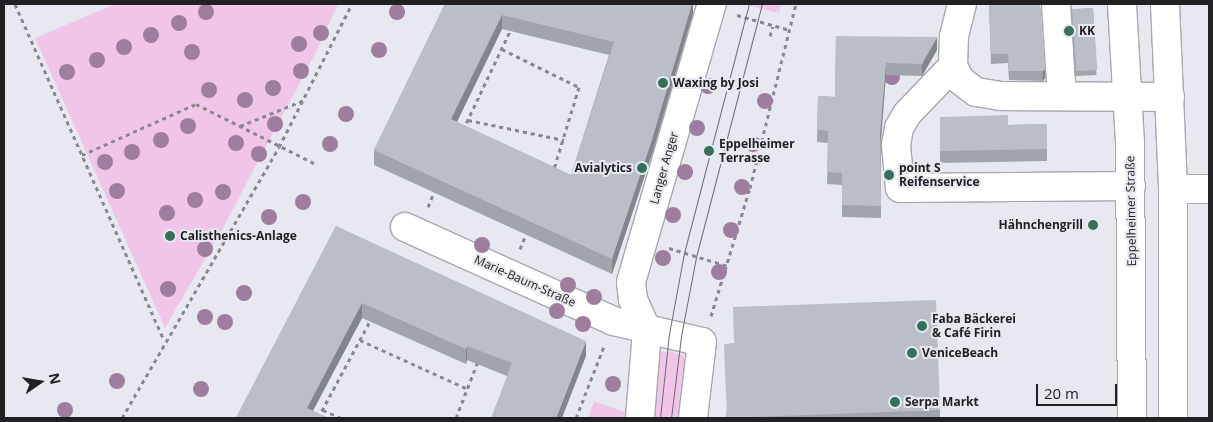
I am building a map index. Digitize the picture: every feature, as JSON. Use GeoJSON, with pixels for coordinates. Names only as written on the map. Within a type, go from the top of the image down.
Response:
{"type":"FeatureCollection","features":[{"type":"Feature","properties":{"kind":"street","name":"Langer Anger"},"geometry":{"type":"LineString","coordinates":[[647,331],[633,298],[630,282],[712,4]]}},
{"type":"Feature","properties":{"kind":"street"},"geometry":{"type":"LineString","coordinates":[[962,4],[954,36],[953,66],[960,80],[976,92],[1002,96],[1170,97]]}},
{"type":"Feature","properties":{"kind":"street"},"geometry":{"type":"LineString","coordinates":[[1056,4],[1062,96]]}},
{"type":"Feature","properties":{"kind":"street","name":"Eppelheimer Straße"},"geometry":{"type":"LineString","coordinates":[[1122,4],[1131,186],[1132,418]]}},
{"type":"Feature","properties":{"kind":"street"},"geometry":{"type":"LineString","coordinates":[[1165,4],[1173,188],[1173,418]]}},
{"type":"Feature","properties":{"kind":"street"},"geometry":{"type":"LineString","coordinates":[[953,66],[907,114],[899,128],[896,145],[900,188],[1131,186]]}},
{"type":"Feature","properties":{"kind":"street"},"geometry":{"type":"LineString","coordinates":[[1173,188],[1209,189]]}},
{"type":"Feature","properties":{"kind":"street","name":"Marie-Baum-Straße"},"geometry":{"type":"LineString","coordinates":[[405,227],[613,321],[647,331],[702,342]]}},
{"type":"Feature","properties":{"kind":"street"},"geometry":{"type":"LineString","coordinates":[[640,418],[647,331]]}},
{"type":"Feature","properties":{"kind":"street"},"geometry":{"type":"LineString","coordinates":[[693,418],[702,342]]}},
{"type":"Feature","properties":{"kind":"path"},"geometry":{"type":"LineString","coordinates":[[15,4],[164,341]]}},
{"type":"Feature","properties":{"kind":"path"},"geometry":{"type":"LineString","coordinates":[[122,418],[164,341],[210,269],[280,146],[352,4]]}},
{"type":"Feature","properties":{"kind":"path"},"geometry":{"type":"LineString","coordinates":[[702,342],[728,266],[796,4]]}},
{"type":"Feature","properties":{"kind":"path"},"geometry":{"type":"LineString","coordinates":[[740,16],[790,30]]}},
{"type":"Feature","properties":{"kind":"path"},"geometry":{"type":"LineString","coordinates":[[770,36],[773,26]]}},
{"type":"Feature","properties":{"kind":"path"},"geometry":{"type":"LineString","coordinates":[[502,49],[579,87],[551,178]]}},
{"type":"Feature","properties":{"kind":"path"},"geometry":{"type":"LineString","coordinates":[[240,126],[304,99]]}},
{"type":"Feature","properties":{"kind":"path"},"geometry":{"type":"LineString","coordinates":[[82,155],[196,104],[314,163]]}},
{"type":"Feature","properties":{"kind":"path"},"geometry":{"type":"LineString","coordinates":[[468,120],[564,140]]}},
{"type":"Feature","properties":{"kind":"path"},"geometry":{"type":"LineString","coordinates":[[510,275],[531,223]]}},
{"type":"Feature","properties":{"kind":"path"},"geometry":{"type":"LineString","coordinates":[[643,240],[728,266]]}},
{"type":"Feature","properties":{"kind":"path"},"geometry":{"type":"LineString","coordinates":[[576,418],[613,321]]}},
{"type":"Feature","properties":{"kind":"path"},"geometry":{"type":"LineString","coordinates":[[360,340],[468,389]]}},
{"type":"Feature","properties":{"kind":"path"},"geometry":{"type":"LineString","coordinates":[[456,418],[481,354]]}},
{"type":"Feature","properties":{"kind":"path"},"geometry":{"type":"LineString","coordinates":[[323,410],[341,418]]}},
{"type":"Feature","properties":{"kind":"shaded area"},"geometry":{"type":"Polygon","coordinates":[[[115,4],[338,4],[316,52],[223,228],[165,328],[35,38],[115,4]]]}},
{"type":"Feature","properties":{"kind":"shaded area"},"geometry":{"type":"Polygon","coordinates":[[[742,4],[781,4],[779,13],[742,4]]]}},
{"type":"Feature","properties":{"kind":"shaded area"},"geometry":{"type":"Polygon","coordinates":[[[670,351],[684,356],[688,363],[683,418],[649,418],[654,361],[659,353],[670,351]]]}},
{"type":"Feature","properties":{"kind":"shaded area"},"geometry":{"type":"Polygon","coordinates":[[[594,401],[635,416],[635,418],[588,418],[594,401]]]}},
{"type":"Feature","properties":{"kind":"building"},"geometry":{"type":"Polygon","coordinates":[[[445,4],[692,4],[652,140],[612,259],[374,150],[445,4]],[[502,15],[451,119],[571,175],[614,42],[502,15]]]}},
{"type":"Feature","properties":{"kind":"building"},"geometry":{"type":"Polygon","coordinates":[[[989,4],[1040,4],[1045,69],[1043,71],[1009,71],[1008,54],[991,54],[989,4]]]}},
{"type":"Feature","properties":{"kind":"building"},"geometry":{"type":"Polygon","coordinates":[[[1093,8],[1097,70],[1076,71],[1072,9],[1093,8]]]}},
{"type":"Feature","properties":{"kind":"building"},"geometry":{"type":"Polygon","coordinates":[[[836,36],[937,37],[922,64],[886,63],[880,134],[881,206],[842,205],[842,173],[827,172],[828,131],[817,130],[818,96],[835,97],[836,36]]]}},
{"type":"Feature","properties":{"kind":"building"},"geometry":{"type":"Polygon","coordinates":[[[1008,115],[1008,125],[1047,124],[1047,149],[940,151],[940,117],[1008,115]]]}},
{"type":"Feature","properties":{"kind":"building"},"geometry":{"type":"Polygon","coordinates":[[[336,226],[586,341],[556,418],[491,418],[512,363],[467,346],[466,349],[362,303],[307,408],[329,418],[236,418],[336,226]]]}},
{"type":"Feature","properties":{"kind":"building"},"geometry":{"type":"Polygon","coordinates":[[[936,300],[940,410],[727,418],[724,344],[734,343],[733,307],[936,300]]]}},
{"type":"Feature","properties":{"kind":"tram line"},"geometry":{"type":"LineString","coordinates":[[660,418],[669,334],[684,253],[749,4]]}},
{"type":"Feature","properties":{"kind":"tram line"},"geometry":{"type":"LineString","coordinates":[[671,418],[681,336],[696,257],[762,4]]}},
{"type":"Feature","properties":{"kind":"place","name":"KK"},"geometry":{"type":"Point","coordinates":[1069,31]}},
{"type":"Feature","properties":{"kind":"place","name":"Waxing by Josi"},"geometry":{"type":"Point","coordinates":[663,83]}},
{"type":"Feature","properties":{"kind":"place","name":"Eppelheimer Terrasse"},"geometry":{"type":"Point","coordinates":[709,151]}},
{"type":"Feature","properties":{"kind":"place","name":"Avialytics"},"geometry":{"type":"Point","coordinates":[642,168]}},
{"type":"Feature","properties":{"kind":"place","name":"point S Reifenservice"},"geometry":{"type":"Point","coordinates":[889,175]}},
{"type":"Feature","properties":{"kind":"place","name":"Hähnchengrill"},"geometry":{"type":"Point","coordinates":[1093,225]}},
{"type":"Feature","properties":{"kind":"place","name":"Calisthenics-Anlage"},"geometry":{"type":"Point","coordinates":[170,236]}},
{"type":"Feature","properties":{"kind":"place","name":"Faba Bäckerei & Café Firin"},"geometry":{"type":"Point","coordinates":[922,326]}},
{"type":"Feature","properties":{"kind":"place","name":"VeniceBeach"},"geometry":{"type":"Point","coordinates":[912,353]}},
{"type":"Feature","properties":{"kind":"place","name":"Serpa Markt"},"geometry":{"type":"Point","coordinates":[895,402]}}]}
